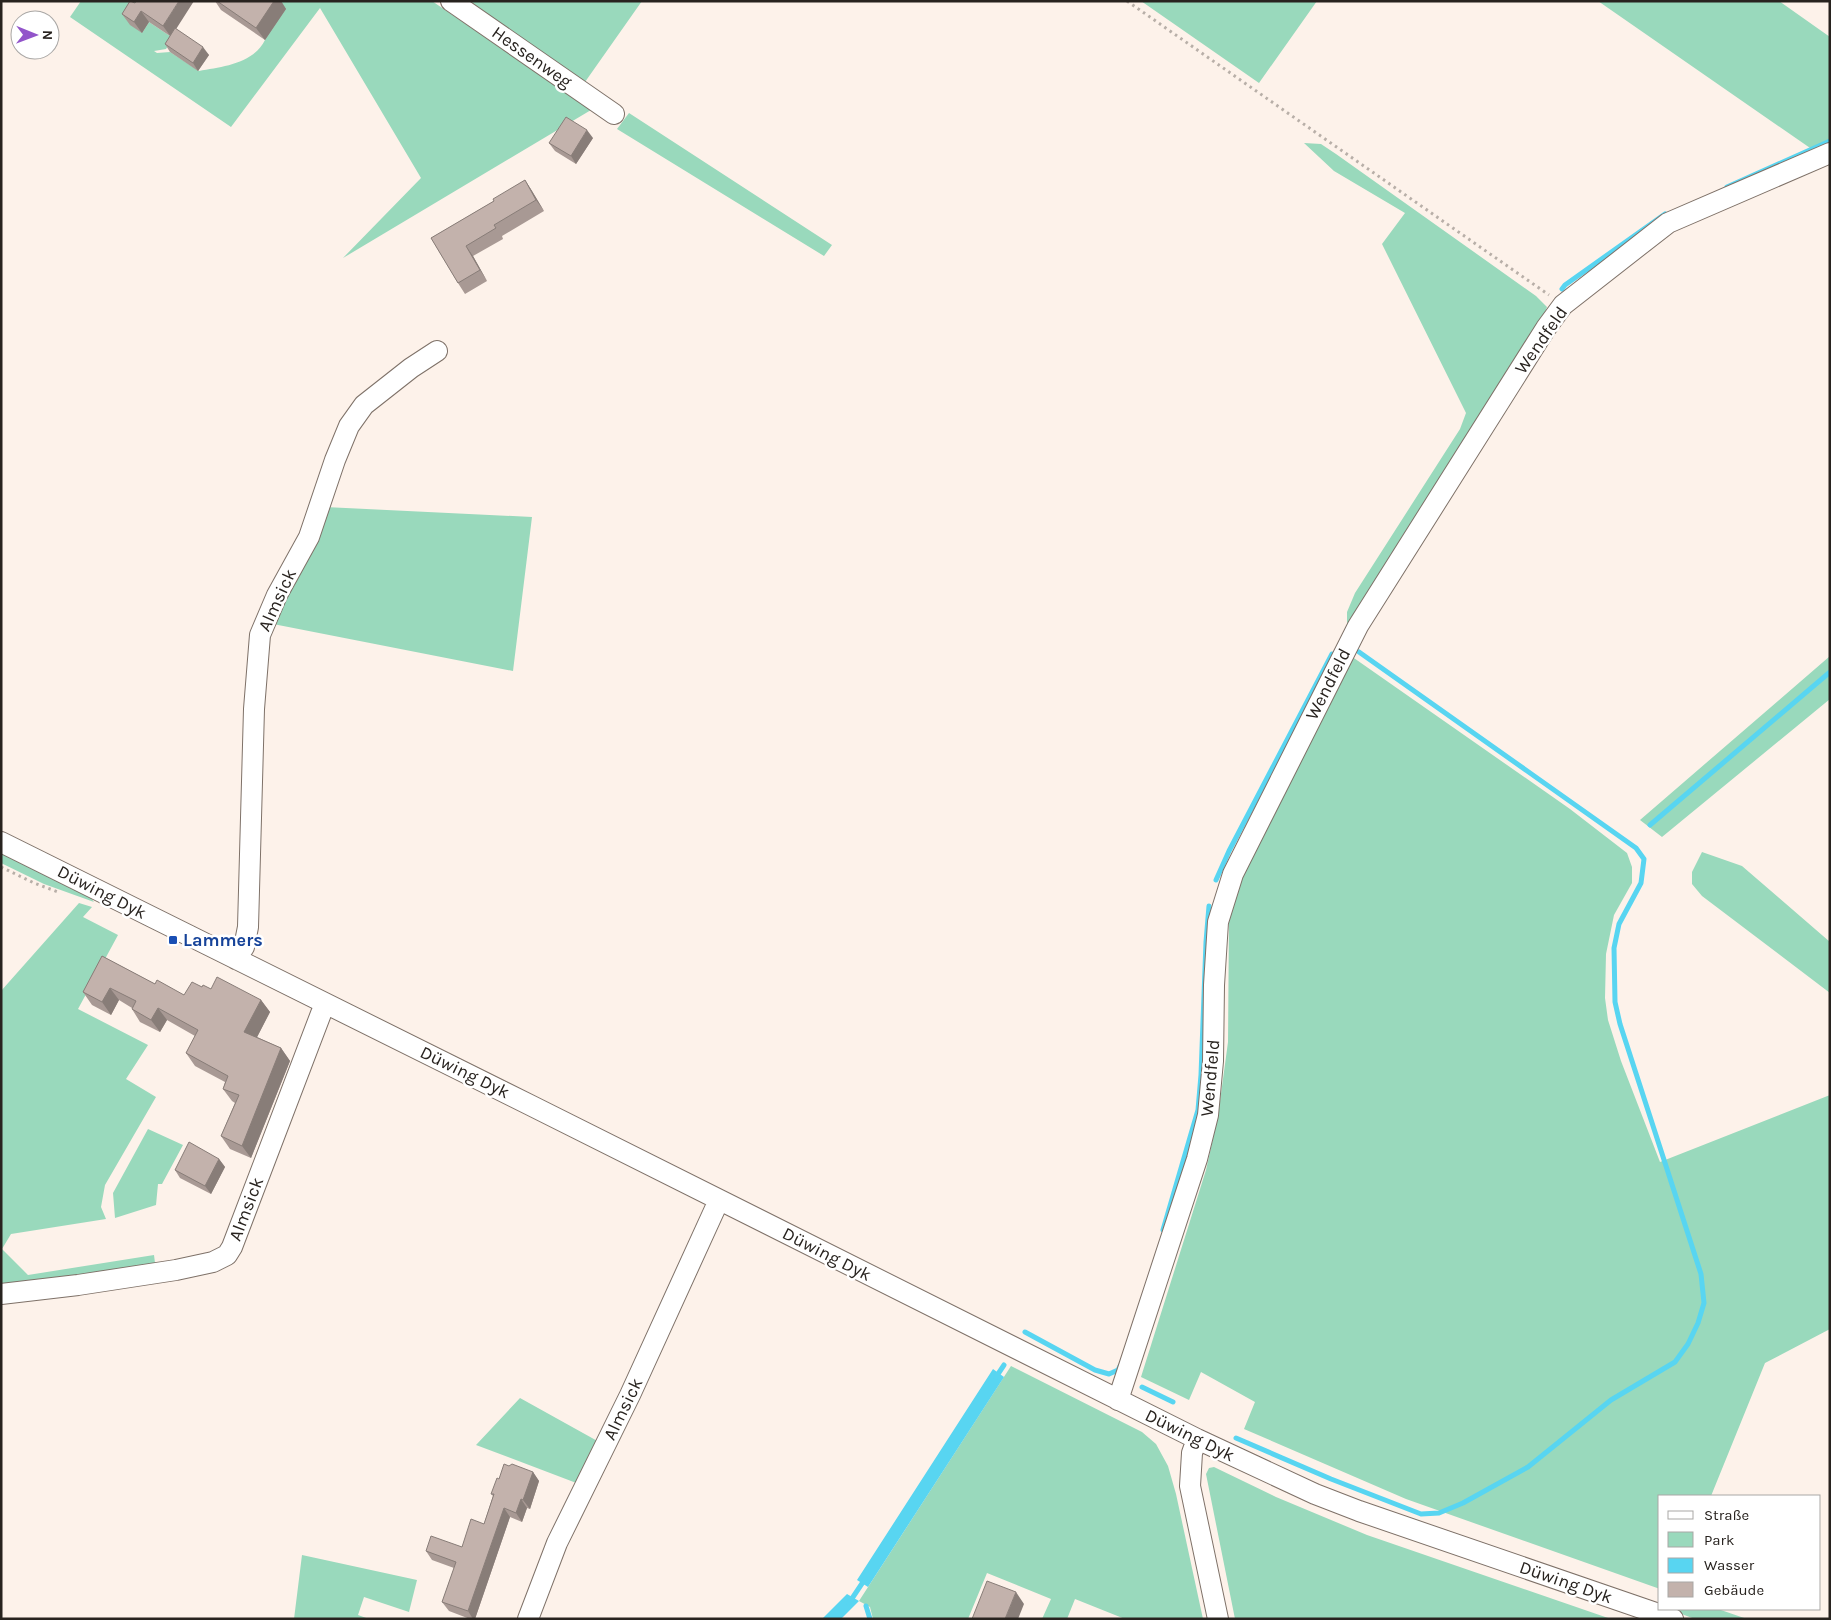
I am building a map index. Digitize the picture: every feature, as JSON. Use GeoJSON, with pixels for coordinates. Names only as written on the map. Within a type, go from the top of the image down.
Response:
{"type":"FeatureCollection","features":[{"type":"Feature","properties":{"kind":"street","name":"Hessenweg"},"geometry":{"type":"LineString","coordinates":[[451,1],[614,114]]}},
{"type":"Feature","properties":{"kind":"street","name":"Wendfeld"},"geometry":{"type":"LineString","coordinates":[[1118,1400],[1197,1158],[1208,1115],[1214,1061],[1214,985],[1218,922],[1233,874],[1358,626],[1546,328],[1563,305],[1668,223],[1830,153]]}},
{"type":"Feature","properties":{"kind":"street","name":"Almsick"},"geometry":{"type":"LineString","coordinates":[[236,959],[244,947],[248,927],[254,709],[260,635],[277,595],[309,537],[335,460],[349,426],[364,405],[410,368],[437,351]]}},
{"type":"Feature","properties":{"kind":"street","name":"Düwing Dyk"},"geometry":{"type":"LineString","coordinates":[[1,842],[1118,1400],[1314,1494],[1673,1619]]}},
{"type":"Feature","properties":{"kind":"street","name":"Almsick"},"geometry":{"type":"LineString","coordinates":[[1,1294],[78,1285],[176,1270],[212,1262],[227,1255],[232,1247],[325,1003]]}},
{"type":"Feature","properties":{"kind":"street","name":"Almsick"},"geometry":{"type":"LineString","coordinates":[[528,1619],[557,1543],[630,1395],[719,1200]]}},
{"type":"Feature","properties":{"kind":"street"},"geometry":{"type":"LineString","coordinates":[[1197,1439],[1192,1453],[1190,1486],[1218,1619]]}},
{"type":"Feature","properties":{"kind":"path"},"geometry":{"type":"LineString","coordinates":[[1127,1],[1563,305]]}},
{"type":"Feature","properties":{"kind":"green space"},"geometry":{"type":"Polygon","coordinates":[[[81,1],[151,1],[142,33],[149,22],[173,38],[166,49],[154,51],[157,53],[170,52],[199,71],[236,63],[260,48],[270,26],[275,1],[432,1],[591,110],[343,258],[421,178],[320,8],[231,127],[70,17],[81,1]]]}},
{"type":"Feature","properties":{"kind":"green space"},"geometry":{"type":"Polygon","coordinates":[[[467,1],[642,1],[585,82],[467,1]]]}},
{"type":"Feature","properties":{"kind":"green space"},"geometry":{"type":"Polygon","coordinates":[[[1141,1],[1317,1],[1259,83],[1141,1]]]}},
{"type":"Feature","properties":{"kind":"green space"},"geometry":{"type":"Polygon","coordinates":[[[1598,1],[1779,1],[1830,37],[1830,140],[1813,150],[1598,1]]]}},
{"type":"Feature","properties":{"kind":"green space"},"geometry":{"type":"Polygon","coordinates":[[[629,113],[832,245],[824,256],[617,129],[629,113]]]}},
{"type":"Feature","properties":{"kind":"green space"},"geometry":{"type":"Polygon","coordinates":[[[1304,143],[1321,144],[1336,154],[1536,296],[1547,307],[1542,320],[1358,619],[1347,623],[1347,612],[1355,593],[1460,429],[1466,413],[1382,244],[1405,213],[1334,171],[1304,143]]]}},
{"type":"Feature","properties":{"kind":"green space"},"geometry":{"type":"Polygon","coordinates":[[[325,507],[532,517],[513,671],[268,623],[325,507]]]}},
{"type":"Feature","properties":{"kind":"green space"},"geometry":{"type":"Polygon","coordinates":[[[1351,656],[1570,809],[1627,853],[1632,867],[1632,883],[1614,915],[1606,954],[1605,998],[1608,1020],[1621,1061],[1660,1162],[1830,1095],[1830,1329],[1765,1363],[1711,1495],[1658,1495],[1658,1588],[1406,1499],[1244,1429],[1255,1402],[1201,1372],[1189,1400],[1141,1377],[1206,1170],[1218,1116],[1228,1042],[1229,919],[1246,863],[1351,656]]]}},
{"type":"Feature","properties":{"kind":"green space"},"geometry":{"type":"Polygon","coordinates":[[[1830,656],[1830,699],[1662,837],[1640,820],[1830,656]]]}},
{"type":"Feature","properties":{"kind":"green space"},"geometry":{"type":"Polygon","coordinates":[[[1,850],[87,893],[94,902],[44,884],[1,863],[1,850]]]}},
{"type":"Feature","properties":{"kind":"green space"},"geometry":{"type":"Polygon","coordinates":[[[1702,852],[1742,866],[1830,942],[1830,993],[1702,896],[1692,884],[1692,872],[1702,852]]]}},
{"type":"Feature","properties":{"kind":"green space"},"geometry":{"type":"Polygon","coordinates":[[[79,903],[92,907],[83,917],[118,935],[78,1009],[148,1045],[126,1079],[156,1097],[105,1185],[101,1207],[106,1219],[11,1234],[2,1249],[28,1275],[154,1255],[156,1271],[1,1291],[1,991],[79,903]]]}},
{"type":"Feature","properties":{"kind":"green space"},"geometry":{"type":"Polygon","coordinates":[[[148,1129],[183,1145],[162,1184],[158,1184],[156,1205],[115,1218],[113,1193],[148,1129]]]}},
{"type":"Feature","properties":{"kind":"green space"},"geometry":{"type":"Polygon","coordinates":[[[1011,1366],[1142,1432],[1156,1444],[1168,1466],[1176,1494],[1203,1619],[1125,1619],[1075,1599],[1067,1619],[1042,1619],[1051,1599],[987,1573],[968,1619],[873,1619],[870,1607],[859,1601],[1011,1366]]]}},
{"type":"Feature","properties":{"kind":"green space"},"geometry":{"type":"Polygon","coordinates":[[[520,1398],[601,1443],[579,1484],[476,1445],[520,1398]]]}},
{"type":"Feature","properties":{"kind":"green space"},"geometry":{"type":"Polygon","coordinates":[[[1214,1467],[1276,1497],[1367,1535],[1611,1619],[1235,1619],[1206,1474],[1209,1468],[1214,1467]]]}},
{"type":"Feature","properties":{"kind":"green space"},"geometry":{"type":"Polygon","coordinates":[[[302,1555],[417,1580],[409,1612],[364,1597],[358,1615],[369,1619],[294,1619],[302,1555]]]}},
{"type":"Feature","properties":{"kind":"green space"},"geometry":{"type":"Polygon","coordinates":[[[1671,1610],[1721,1610],[1747,1619],[1695,1619],[1671,1610]]]}},
{"type":"Feature","properties":{"kind":"water"},"geometry":{"type":"Polygon","coordinates":[[[993,1369],[1004,1377],[868,1587],[857,1580],[993,1369]]]}},
{"type":"Feature","properties":{"kind":"water"},"geometry":{"type":"Polygon","coordinates":[[[847,1594],[859,1601],[841,1619],[822,1619],[847,1594]]]}},
{"type":"Feature","properties":{"kind":"building"},"geometry":{"type":"Polygon","coordinates":[[[130,1],[135,3],[136,1],[179,1],[163,26],[141,11],[134,22],[122,14],[130,1]]]}},
{"type":"Feature","properties":{"kind":"building"},"geometry":{"type":"Polygon","coordinates":[[[217,1],[274,1],[256,28],[217,1]]]}},
{"type":"Feature","properties":{"kind":"building"},"geometry":{"type":"Polygon","coordinates":[[[175,28],[203,47],[193,63],[165,44],[175,28]]]}},
{"type":"Feature","properties":{"kind":"building"},"geometry":{"type":"Polygon","coordinates":[[[566,117],[587,130],[571,156],[549,143],[566,117]]]}},
{"type":"Feature","properties":{"kind":"building"},"geometry":{"type":"Polygon","coordinates":[[[525,180],[536,200],[494,225],[496,228],[466,246],[480,270],[458,283],[431,238],[494,201],[493,199],[525,180]]]}},
{"type":"Feature","properties":{"kind":"building"},"geometry":{"type":"Polygon","coordinates":[[[102,956],[155,984],[157,980],[184,995],[192,982],[211,989],[217,977],[261,1000],[244,1032],[281,1048],[242,1146],[221,1136],[239,1095],[223,1089],[228,1076],[186,1053],[198,1030],[158,1008],[151,1020],[132,1009],[136,1001],[110,988],[102,1002],[83,992],[102,956]]]}},
{"type":"Feature","properties":{"kind":"building"},"geometry":{"type":"Polygon","coordinates":[[[189,1142],[219,1159],[205,1186],[175,1170],[189,1142]]]}},
{"type":"Feature","properties":{"kind":"building"},"geometry":{"type":"Polygon","coordinates":[[[504,1464],[509,1466],[512,1464],[533,1472],[516,1513],[504,1508],[468,1611],[442,1602],[456,1562],[426,1551],[431,1536],[462,1547],[471,1519],[484,1524],[494,1494],[491,1494],[504,1464]]]}},
{"type":"Feature","properties":{"kind":"building"},"geometry":{"type":"Polygon","coordinates":[[[987,1581],[1016,1592],[1005,1619],[972,1619],[987,1581]]]}},
{"type":"Feature","properties":{"kind":"waterway"},"geometry":{"type":"LineString","coordinates":[[1727,187],[1830,141]]}},
{"type":"Feature","properties":{"kind":"waterway"},"geometry":{"type":"LineString","coordinates":[[1562,289],[1665,214]]}},
{"type":"Feature","properties":{"kind":"waterway"},"geometry":{"type":"LineString","coordinates":[[1236,1438],[1331,1479],[1421,1514],[1439,1513],[1463,1503],[1528,1467],[1611,1400],[1675,1362],[1688,1344],[1698,1323],[1704,1303],[1701,1274],[1620,1024],[1615,1002],[1614,948],[1619,924],[1641,883],[1644,859],[1636,848],[1359,652]]}},
{"type":"Feature","properties":{"kind":"waterway"},"geometry":{"type":"LineString","coordinates":[[1216,880],[1229,851],[1332,654]]}},
{"type":"Feature","properties":{"kind":"waterway"},"geometry":{"type":"LineString","coordinates":[[1650,825],[1830,672]]}},
{"type":"Feature","properties":{"kind":"waterway"},"geometry":{"type":"LineString","coordinates":[[1163,1230],[1198,1110],[1209,906]]}},
{"type":"Feature","properties":{"kind":"waterway"},"geometry":{"type":"LineString","coordinates":[[1025,1332],[1095,1370],[1109,1374],[1118,1370],[1120,1366]]}},
{"type":"Feature","properties":{"kind":"waterway"},"geometry":{"type":"LineString","coordinates":[[996,1377],[1004,1365]]}},
{"type":"Feature","properties":{"kind":"waterway"},"geometry":{"type":"LineString","coordinates":[[1142,1387],[1173,1402]]}},
{"type":"Feature","properties":{"kind":"waterway"},"geometry":{"type":"LineString","coordinates":[[849,1603],[865,1579]]}},
{"type":"Feature","properties":{"kind":"waterway"},"geometry":{"type":"LineString","coordinates":[[866,1606],[870,1619]]}},
{"type":"Feature","properties":{"kind":"place","name":"Lammers"},"geometry":{"type":"Point","coordinates":[173,940]}}]}
